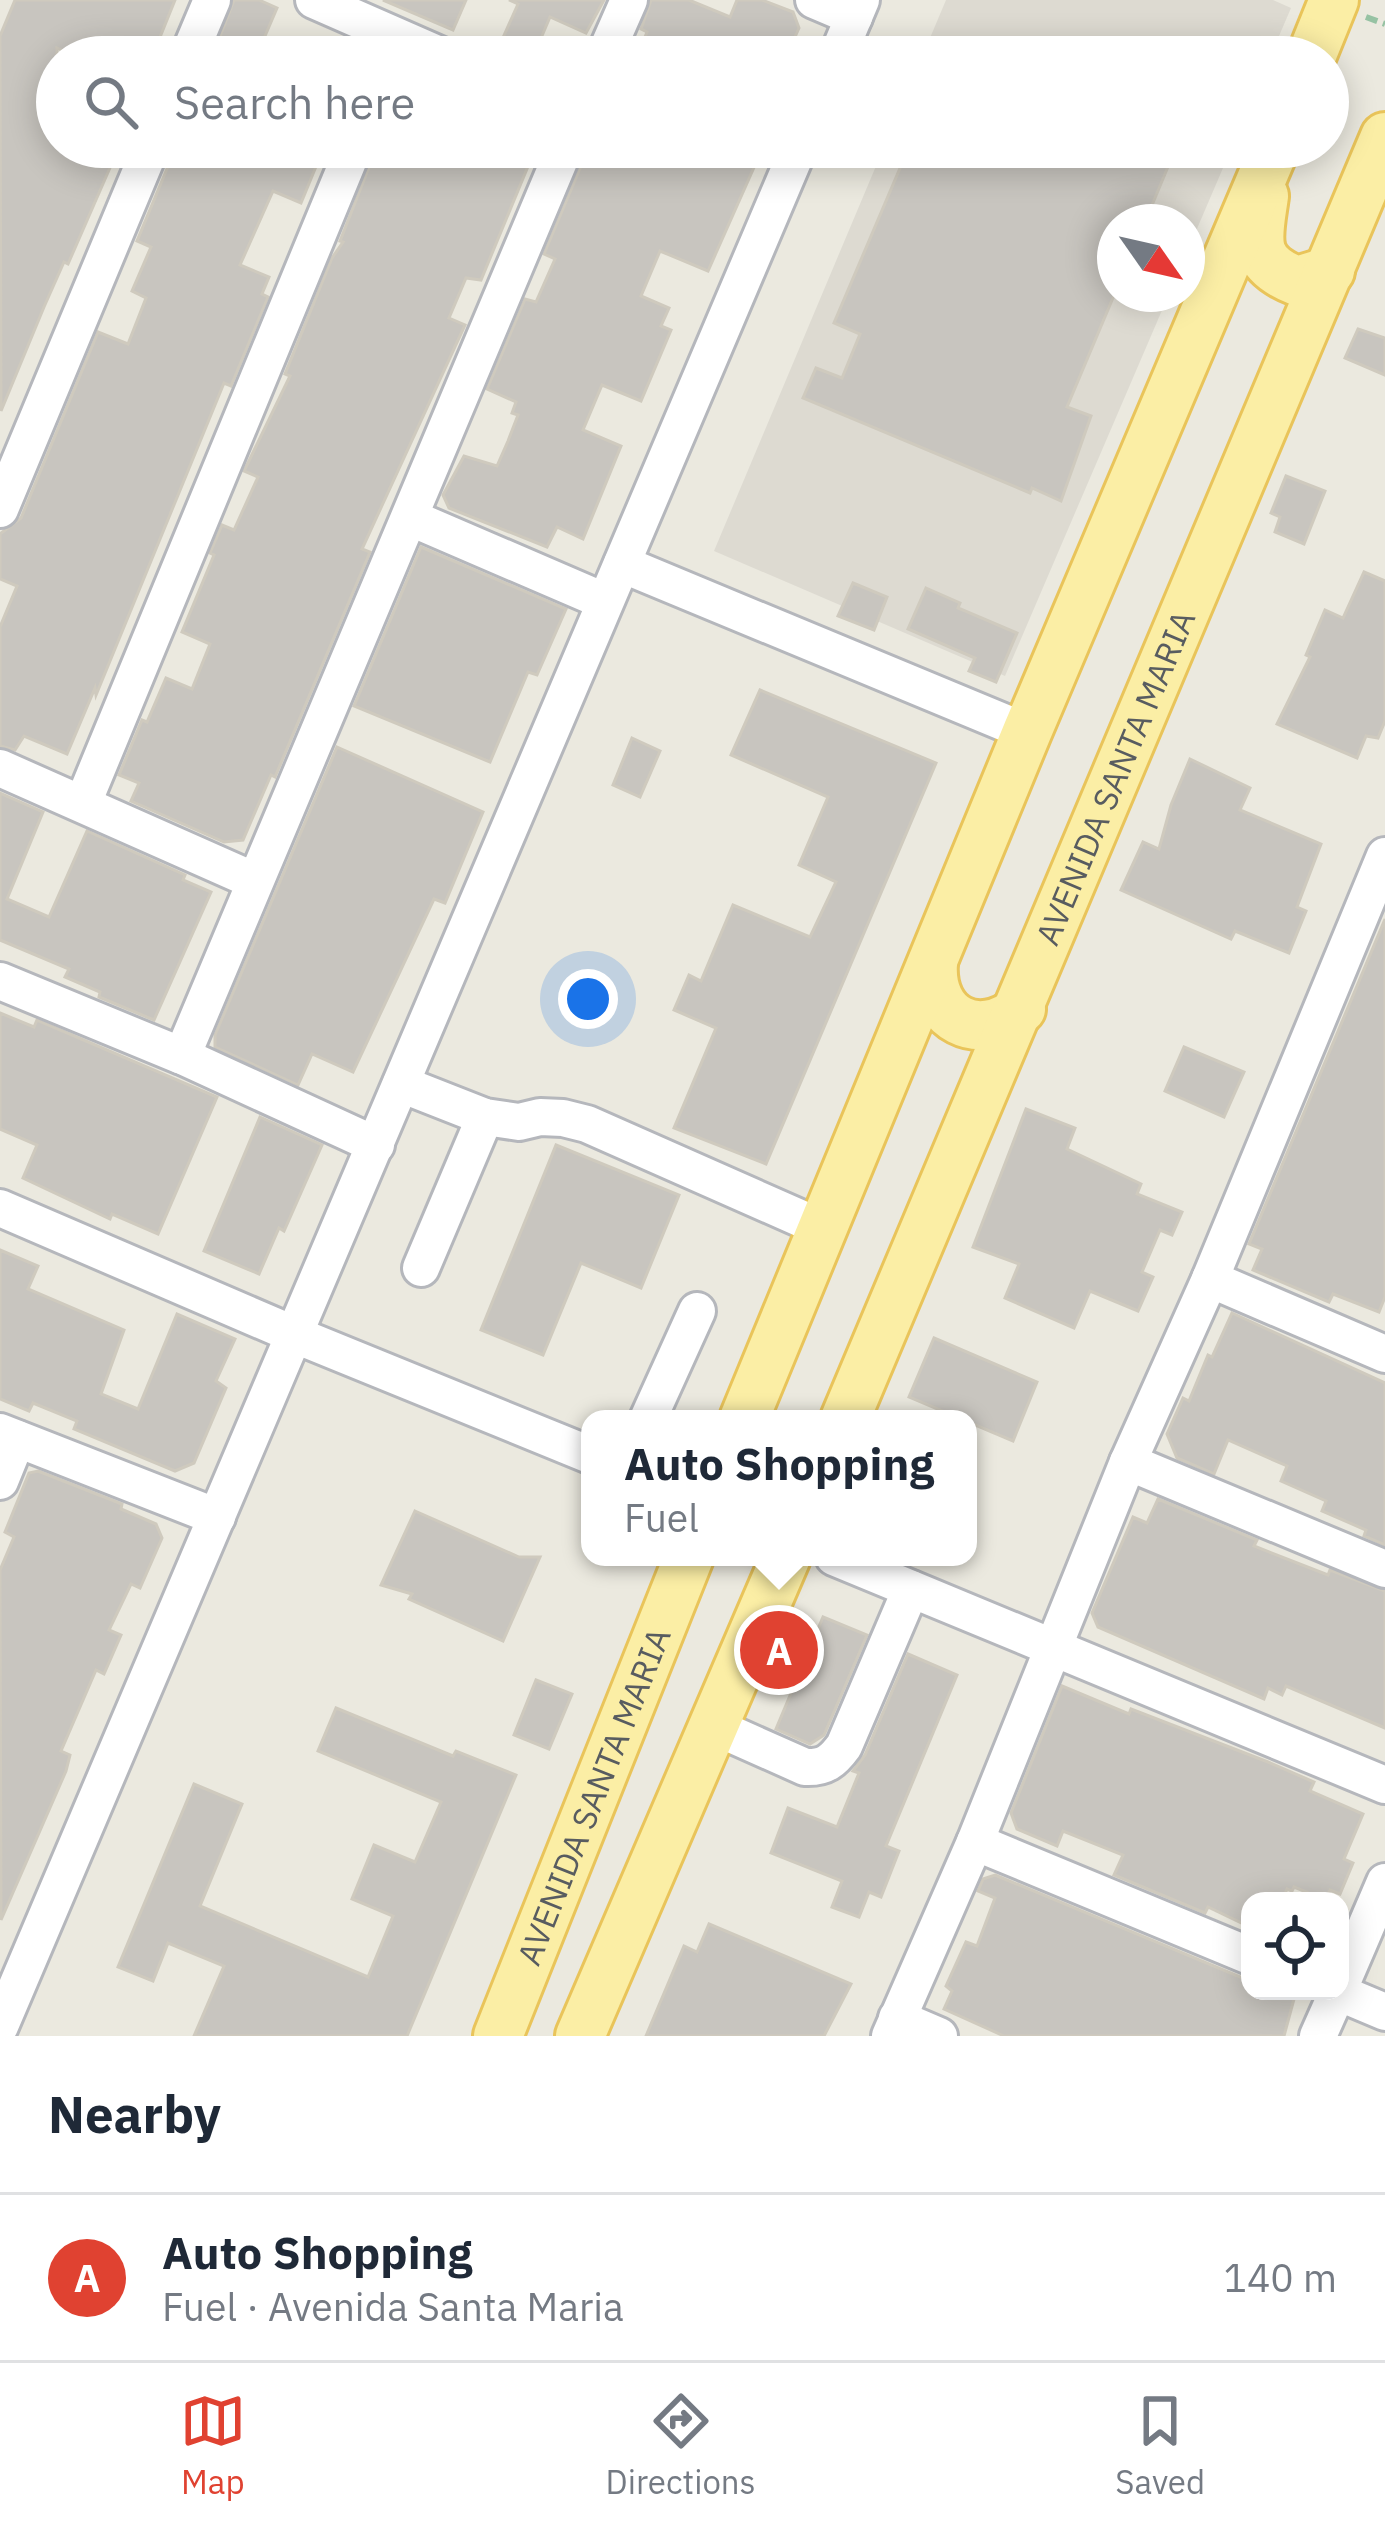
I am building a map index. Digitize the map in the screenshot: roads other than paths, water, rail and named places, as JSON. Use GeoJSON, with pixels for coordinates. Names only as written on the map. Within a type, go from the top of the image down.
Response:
{"type":"FeatureCollection","features":[{"type":"Feature","properties":{"kind":"main road"},"geometry":{"type":"LineString","coordinates":[[1319,36],[1334,0]]}},
{"type":"Feature","properties":{"kind":"main road","name":"AVENIDA SANTA MARIA"},"geometry":{"type":"LineString","coordinates":[[849,1410],[1385,137]]}},
{"type":"Feature","properties":{"kind":"main road"},"geometry":{"type":"LineString","coordinates":[[748,1410],[820,1227],[1266,168]]}},
{"type":"Feature","properties":{"kind":"main road"},"geometry":{"type":"LineString","coordinates":[[1269,168],[1258,247],[1263,257],[1273,270],[1297,281],[1330,271]]}},
{"type":"Feature","properties":{"kind":"main road"},"geometry":{"type":"LineString","coordinates":[[933,963],[936,997],[959,1020],[992,1025],[1021,1009]]}},
{"type":"Feature","properties":{"kind":"main road"},"geometry":{"type":"LineString","coordinates":[[900,1045],[928,1029],[961,1034],[983,1059],[986,1091]]}},
{"type":"Feature","properties":{"kind":"main road","name":"AVENIDA SANTA MARIA"},"geometry":{"type":"LineString","coordinates":[[498,2036],[684,1566]]}},
{"type":"Feature","properties":{"kind":"main road"},"geometry":{"type":"LineString","coordinates":[[580,2036],[782,1566]]}},
{"type":"Feature","properties":{"kind":"street"},"geometry":{"type":"LineString","coordinates":[[197,36],[212,0]]}},
{"type":"Feature","properties":{"kind":"street"},"geometry":{"type":"LineString","coordinates":[[314,0],[376,36]]}},
{"type":"Feature","properties":{"kind":"street"},"geometry":{"type":"LineString","coordinates":[[613,36],[629,0]]}},
{"type":"Feature","properties":{"kind":"street"},"geometry":{"type":"LineString","coordinates":[[814,0],[858,9]]}},
{"type":"Feature","properties":{"kind":"street"},"geometry":{"type":"LineString","coordinates":[[0,508],[142,168]]}},
{"type":"Feature","properties":{"kind":"street"},"geometry":{"type":"LineString","coordinates":[[83,803],[345,168]]}},
{"type":"Feature","properties":{"kind":"street"},"geometry":{"type":"LineString","coordinates":[[182,1056],[557,168]]}},
{"type":"Feature","properties":{"kind":"street"},"geometry":{"type":"LineString","coordinates":[[0,2026],[790,168]]}},
{"type":"Feature","properties":{"kind":"street"},"geometry":{"type":"LineString","coordinates":[[411,518],[604,601]]}},
{"type":"Feature","properties":{"kind":"street"},"geometry":{"type":"LineString","coordinates":[[622,564],[1027,732]]}},
{"type":"Feature","properties":{"kind":"street"},"geometry":{"type":"LineString","coordinates":[[0,768],[255,881]]}},
{"type":"Feature","properties":{"kind":"street"},"geometry":{"type":"LineString","coordinates":[[939,2036],[894,2027],[1385,856]]}},
{"type":"Feature","properties":{"kind":"street"},"geometry":{"type":"LineString","coordinates":[[0,981],[182,1056],[376,1145]]}},
{"type":"Feature","properties":{"kind":"street"},"geometry":{"type":"LineString","coordinates":[[401,1084],[485,1118],[519,1122],[563,1118],[587,1124],[820,1227]]}},
{"type":"Feature","properties":{"kind":"street"},"geometry":{"type":"LineString","coordinates":[[422,1268],[485,1118]]}},
{"type":"Feature","properties":{"kind":"street"},"geometry":{"type":"LineString","coordinates":[[0,1208],[581,1450]]}},
{"type":"Feature","properties":{"kind":"street"},"geometry":{"type":"LineString","coordinates":[[1210,1280],[1385,1354]]}},
{"type":"Feature","properties":{"kind":"street"},"geometry":{"type":"LineString","coordinates":[[652,1410],[697,1311]]}},
{"type":"Feature","properties":{"kind":"street"},"geometry":{"type":"LineString","coordinates":[[0,1481],[9,1436],[217,1517]]}},
{"type":"Feature","properties":{"kind":"street"},"geometry":{"type":"LineString","coordinates":[[1128,1462],[1385,1569]]}},
{"type":"Feature","properties":{"kind":"street"},"geometry":{"type":"LineString","coordinates":[[856,1566],[1385,1785]]}},
{"type":"Feature","properties":{"kind":"street"},"geometry":{"type":"LineString","coordinates":[[713,1726],[805,1767],[820,1768],[833,1760],[844,1746],[911,1589]]}},
{"type":"Feature","properties":{"kind":"street"},"geometry":{"type":"LineString","coordinates":[[975,1842],[1241,1952]]}},
{"type":"Feature","properties":{"kind":"street"},"geometry":{"type":"LineString","coordinates":[[1349,1965],[1385,1882]]}},
{"type":"Feature","properties":{"kind":"street"},"geometry":{"type":"LineString","coordinates":[[1349,1995],[1385,2012]]}},
{"type":"Feature","properties":{"kind":"street"},"geometry":{"type":"LineString","coordinates":[[1318,2036],[1334,2000]]}},
{"type":"Feature","properties":{"kind":"place","name":"Auto Shopping"},"geometry":{"type":"Point","coordinates":[779,1650]}}]}
